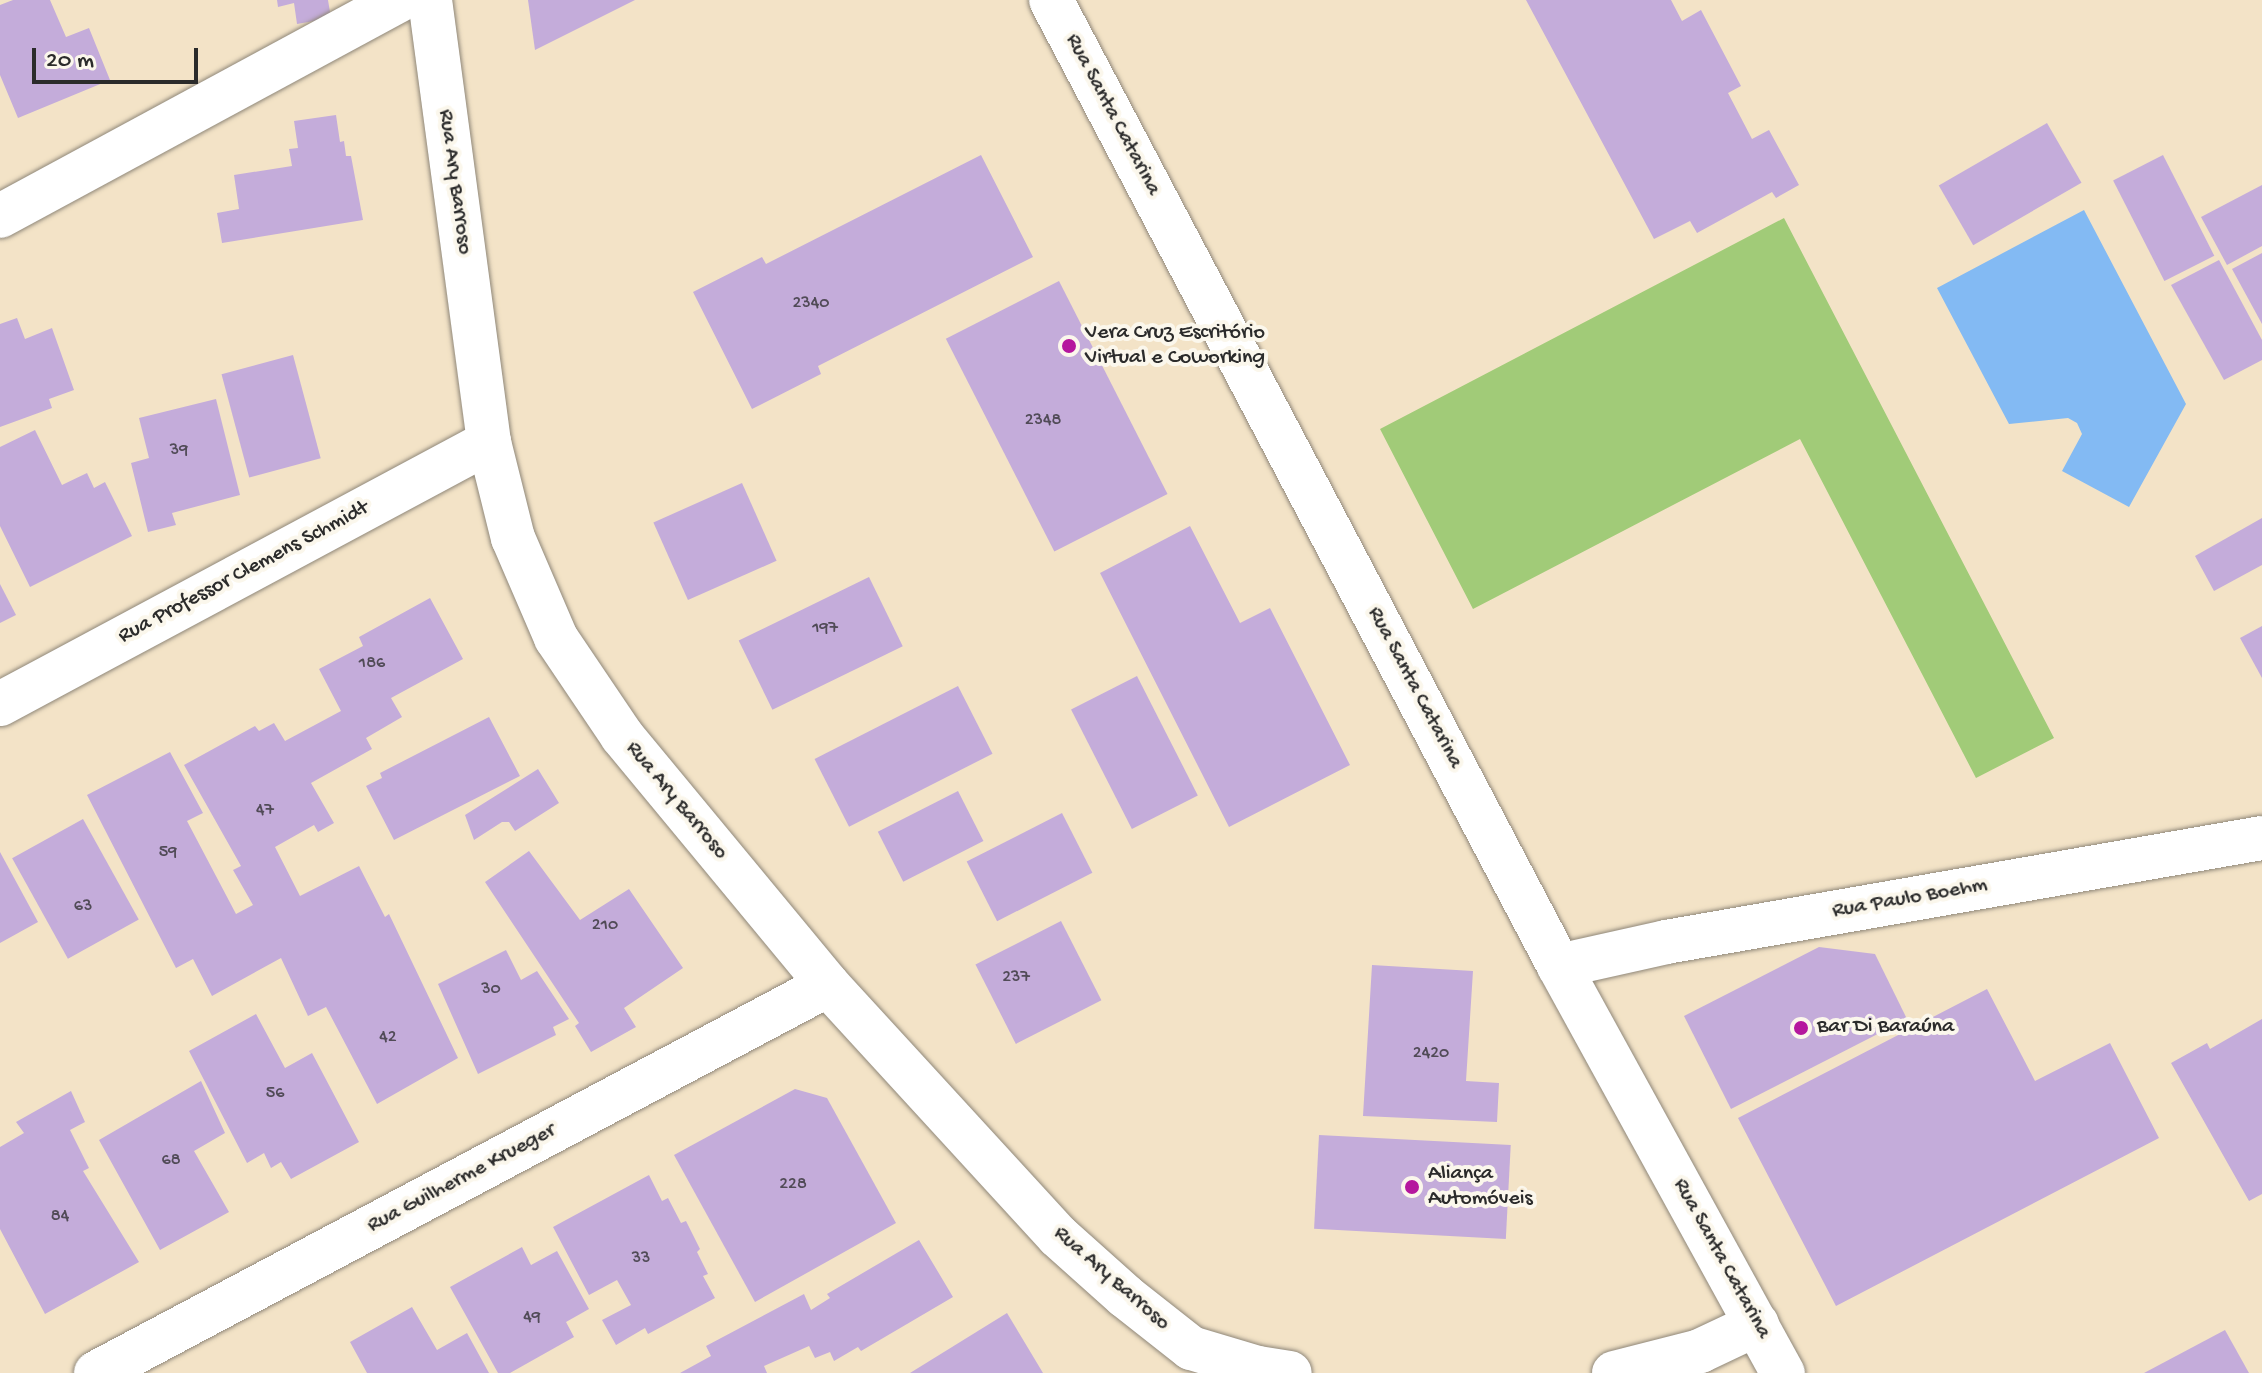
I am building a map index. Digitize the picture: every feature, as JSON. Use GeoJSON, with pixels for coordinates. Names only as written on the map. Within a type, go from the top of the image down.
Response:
{"type":"FeatureCollection","features":[{"type":"Feature","properties":{"kind":"street"},"geometry":{"type":"LineString","coordinates":[[0,216],[399,0]]}},
{"type":"Feature","properties":{"kind":"street","name":"Rua Ary Barroso"},"geometry":{"type":"LineString","coordinates":[[430,0],[489,442],[513,538],[556,638],[622,736],[828,985],[1058,1236],[1125,1296],[1185,1360],[1290,1373]]}},
{"type":"Feature","properties":{"kind":"street","name":"Rua Santa Catarina"},"geometry":{"type":"LineString","coordinates":[[1051,0],[1559,966],[1783,1373]]}},
{"type":"Feature","properties":{"kind":"street","name":"Rua Professor Clemens Schmidt"},"geometry":{"type":"LineString","coordinates":[[0,704],[489,442]]}},
{"type":"Feature","properties":{"kind":"street","name":"Rua Paulo Boehm"},"geometry":{"type":"LineString","coordinates":[[1559,966],[1666,942],[2262,838]]}},
{"type":"Feature","properties":{"kind":"street","name":"Rua Guilherme Krueger"},"geometry":{"type":"LineString","coordinates":[[96,1373],[828,985]]}},
{"type":"Feature","properties":{"kind":"street"},"geometry":{"type":"LineString","coordinates":[[1614,1373],[1700,1351],[1757,1324]]}},
{"type":"Feature","properties":{"kind":"green space"},"geometry":{"type":"Polygon","coordinates":[[[1784,218],[2054,738],[1976,778],[1800,439],[1473,609],[1380,429],[1784,218]]]}},
{"type":"Feature","properties":{"kind":"water"},"geometry":{"type":"Polygon","coordinates":[[[2084,210],[2186,404],[2129,507],[2062,471],[2082,434],[2077,423],[2068,418],[2009,424],[1937,288],[2084,210]]]}},
{"type":"Feature","properties":{"kind":"building"},"geometry":{"type":"Polygon","coordinates":[[[13,0],[50,0],[66,37],[89,28],[110,80],[18,118],[0,75],[0,5],[13,0]]]}},
{"type":"Feature","properties":{"kind":"building"},"geometry":{"type":"Polygon","coordinates":[[[277,0],[328,0],[331,18],[297,24],[294,3],[278,7],[277,0]]]}},
{"type":"Feature","properties":{"kind":"building"},"geometry":{"type":"Polygon","coordinates":[[[528,0],[635,0],[535,50],[528,0]]]}},
{"type":"Feature","properties":{"kind":"building"},"geometry":{"type":"Polygon","coordinates":[[[1526,0],[1671,0],[1682,21],[1701,10],[1741,86],[1728,93],[1752,139],[1769,130],[1799,185],[1776,198],[1772,192],[1697,233],[1690,221],[1654,239],[1526,0]]]}},
{"type":"Feature","properties":{"kind":"building"},"geometry":{"type":"Polygon","coordinates":[[[336,115],[340,142],[344,141],[346,156],[351,156],[363,220],[222,243],[217,213],[239,209],[234,175],[292,166],[289,149],[298,148],[294,121],[336,115]]]}},
{"type":"Feature","properties":{"kind":"building"},"geometry":{"type":"Polygon","coordinates":[[[2047,123],[2082,183],[1973,245],[1939,186],[2047,123]]]}},
{"type":"Feature","properties":{"kind":"building"},"geometry":{"type":"Polygon","coordinates":[[[981,155],[1033,257],[818,366],[821,374],[752,409],[693,292],[762,257],[766,264],[981,155]]]}},
{"type":"Feature","properties":{"kind":"building"},"geometry":{"type":"Polygon","coordinates":[[[2163,155],[2214,256],[2164,281],[2113,180],[2163,155]]]}},
{"type":"Feature","properties":{"kind":"building"},"geometry":{"type":"Polygon","coordinates":[[[2262,185],[2262,246],[2227,265],[2201,217],[2262,185]]]}},
{"type":"Feature","properties":{"kind":"building"},"geometry":{"type":"Polygon","coordinates":[[[2262,253],[2262,324],[2232,269],[2262,253]]]}},
{"type":"Feature","properties":{"kind":"building"},"geometry":{"type":"Polygon","coordinates":[[[2219,260],[2262,340],[2262,360],[2224,380],[2171,285],[2219,260]]]}},
{"type":"Feature","properties":{"kind":"building"},"geometry":{"type":"Polygon","coordinates":[[[1059,281],[1168,494],[1054,552],[946,339],[1059,281]]]}},
{"type":"Feature","properties":{"kind":"building"},"geometry":{"type":"Polygon","coordinates":[[[17,318],[25,339],[52,328],[74,390],[49,399],[52,408],[0,427],[0,324],[17,318]]]}},
{"type":"Feature","properties":{"kind":"building"},"geometry":{"type":"Polygon","coordinates":[[[293,355],[321,458],[249,478],[222,374],[293,355]]]}},
{"type":"Feature","properties":{"kind":"building"},"geometry":{"type":"Polygon","coordinates":[[[216,399],[240,495],[172,513],[176,525],[148,532],[131,463],[149,458],[139,418],[216,399]]]}},
{"type":"Feature","properties":{"kind":"building"},"geometry":{"type":"Polygon","coordinates":[[[35,430],[62,485],[87,473],[94,488],[105,482],[132,536],[30,587],[0,526],[0,447],[35,430]]]}},
{"type":"Feature","properties":{"kind":"building"},"geometry":{"type":"Polygon","coordinates":[[[742,483],[777,561],[688,600],[653,522],[742,483]]]}},
{"type":"Feature","properties":{"kind":"building"},"geometry":{"type":"Polygon","coordinates":[[[2262,518],[2262,565],[2214,591],[2195,556],[2262,518]]]}},
{"type":"Feature","properties":{"kind":"building"},"geometry":{"type":"Polygon","coordinates":[[[1190,526],[1240,623],[1270,608],[1350,765],[1229,827],[1100,573],[1190,526]]]}},
{"type":"Feature","properties":{"kind":"building"},"geometry":{"type":"Polygon","coordinates":[[[869,577],[903,646],[772,710],[739,641],[869,577]]]}},
{"type":"Feature","properties":{"kind":"building"},"geometry":{"type":"Polygon","coordinates":[[[0,584],[16,615],[0,623],[0,584]]]}},
{"type":"Feature","properties":{"kind":"building"},"geometry":{"type":"Polygon","coordinates":[[[430,598],[463,659],[391,698],[402,717],[366,738],[372,749],[311,783],[334,823],[318,832],[314,825],[275,847],[300,896],[359,866],[385,917],[389,914],[458,1058],[377,1104],[326,1007],[308,1016],[281,958],[212,996],[193,959],[176,968],[87,795],[170,752],[203,813],[187,821],[236,914],[253,905],[233,870],[241,866],[184,765],[255,726],[259,731],[274,723],[285,741],[341,711],[319,669],[363,646],[359,637],[430,598]]]}},
{"type":"Feature","properties":{"kind":"building"},"geometry":{"type":"Polygon","coordinates":[[[2262,626],[2262,678],[2240,638],[2262,626]]]}},
{"type":"Feature","properties":{"kind":"building"},"geometry":{"type":"Polygon","coordinates":[[[1137,676],[1198,795],[1132,829],[1071,710],[1137,676]]]}},
{"type":"Feature","properties":{"kind":"building"},"geometry":{"type":"Polygon","coordinates":[[[958,686],[993,754],[849,827],[815,759],[958,686]]]}},
{"type":"Feature","properties":{"kind":"building"},"geometry":{"type":"Polygon","coordinates":[[[489,717],[520,776],[394,840],[366,786],[382,778],[380,773],[489,717]]]}},
{"type":"Feature","properties":{"kind":"building"},"geometry":{"type":"Polygon","coordinates":[[[538,769],[559,803],[515,831],[509,822],[502,822],[474,840],[465,815],[538,769]]]}},
{"type":"Feature","properties":{"kind":"building"},"geometry":{"type":"Polygon","coordinates":[[[958,791],[983,841],[903,882],[878,832],[958,791]]]}},
{"type":"Feature","properties":{"kind":"building"},"geometry":{"type":"Polygon","coordinates":[[[1062,813],[1092,873],[997,921],[967,862],[1062,813]]]}},
{"type":"Feature","properties":{"kind":"building"},"geometry":{"type":"Polygon","coordinates":[[[83,819],[139,920],[68,959],[12,858],[83,819]]]}},
{"type":"Feature","properties":{"kind":"building"},"geometry":{"type":"Polygon","coordinates":[[[529,851],[580,920],[629,889],[683,968],[624,1008],[636,1027],[591,1052],[575,1026],[579,1023],[485,882],[529,851]]]}},
{"type":"Feature","properties":{"kind":"building"},"geometry":{"type":"Polygon","coordinates":[[[0,852],[38,922],[0,943],[0,852]]]}},
{"type":"Feature","properties":{"kind":"building"},"geometry":{"type":"Polygon","coordinates":[[[1061,921],[1101,1000],[1016,1044],[975,965],[1061,921]]]}},
{"type":"Feature","properties":{"kind":"building"},"geometry":{"type":"Polygon","coordinates":[[[1819,947],[1875,954],[1907,1019],[1731,1109],[1684,1016],[1819,947]]]}},
{"type":"Feature","properties":{"kind":"building"},"geometry":{"type":"Polygon","coordinates":[[[506,950],[521,980],[537,971],[569,1019],[553,1027],[556,1035],[478,1074],[438,984],[506,950]]]}},
{"type":"Feature","properties":{"kind":"building"},"geometry":{"type":"Polygon","coordinates":[[[1372,965],[1473,971],[1466,1081],[1499,1083],[1497,1122],[1363,1116],[1372,965]]]}},
{"type":"Feature","properties":{"kind":"building"},"geometry":{"type":"Polygon","coordinates":[[[1987,989],[2035,1081],[2110,1043],[2159,1138],[1836,1306],[1738,1118],[1987,989]]]}},
{"type":"Feature","properties":{"kind":"building"},"geometry":{"type":"Polygon","coordinates":[[[256,1014],[285,1068],[312,1053],[359,1142],[291,1179],[281,1162],[271,1168],[264,1153],[247,1163],[189,1051],[256,1014]]]}},
{"type":"Feature","properties":{"kind":"building"},"geometry":{"type":"Polygon","coordinates":[[[2262,1019],[2262,1194],[2249,1201],[2171,1063],[2207,1043],[2210,1049],[2262,1019]]]}},
{"type":"Feature","properties":{"kind":"building"},"geometry":{"type":"Polygon","coordinates":[[[201,1081],[225,1133],[194,1151],[229,1212],[160,1250],[99,1140],[201,1081]]]}},
{"type":"Feature","properties":{"kind":"building"},"geometry":{"type":"Polygon","coordinates":[[[795,1089],[827,1098],[896,1223],[755,1302],[674,1155],[795,1089]]]}},
{"type":"Feature","properties":{"kind":"building"},"geometry":{"type":"Polygon","coordinates":[[[71,1091],[85,1122],[70,1130],[89,1168],[83,1171],[139,1262],[45,1314],[0,1229],[0,1147],[24,1133],[16,1122],[71,1091]]]}},
{"type":"Feature","properties":{"kind":"building","name":"Aliança Automóveis"},"geometry":{"type":"Polygon","coordinates":[[[1319,1135],[1511,1145],[1506,1239],[1314,1229],[1319,1135]]]}},
{"type":"Feature","properties":{"kind":"building"},"geometry":{"type":"Polygon","coordinates":[[[649,1175],[662,1201],[668,1198],[681,1223],[686,1221],[708,1274],[703,1276],[715,1298],[648,1334],[645,1328],[616,1345],[602,1320],[631,1305],[617,1280],[589,1295],[553,1227],[649,1175]]]}},
{"type":"Feature","properties":{"kind":"building"},"geometry":{"type":"Polygon","coordinates":[[[919,1240],[953,1297],[861,1351],[858,1347],[834,1361],[830,1352],[815,1358],[809,1346],[764,1366],[767,1373],[680,1373],[711,1356],[706,1346],[804,1294],[811,1310],[830,1298],[827,1294],[919,1240]]]}},
{"type":"Feature","properties":{"kind":"building"},"geometry":{"type":"Polygon","coordinates":[[[522,1247],[531,1265],[557,1251],[589,1309],[566,1322],[574,1337],[510,1373],[498,1373],[450,1287],[522,1247]]]}},
{"type":"Feature","properties":{"kind":"building"},"geometry":{"type":"Polygon","coordinates":[[[412,1307],[437,1350],[467,1333],[489,1373],[367,1373],[350,1342],[412,1307]]]}},
{"type":"Feature","properties":{"kind":"building"},"geometry":{"type":"Polygon","coordinates":[[[1007,1313],[1043,1373],[910,1373],[1007,1313]]]}},
{"type":"Feature","properties":{"kind":"building"},"geometry":{"type":"Polygon","coordinates":[[[2225,1330],[2249,1373],[2144,1373],[2225,1330]]]}},
{"type":"Feature","properties":{"kind":"place","name":"Vera Cruz Escritório Virtual e Coworking"},"geometry":{"type":"Point","coordinates":[1069,346]}},
{"type":"Feature","properties":{"kind":"place","name":"Bar Di Baraúna"},"geometry":{"type":"Point","coordinates":[1801,1028]}},
{"type":"Feature","properties":{"kind":"place","name":"Aliança Automóveis"},"geometry":{"type":"Point","coordinates":[1412,1187]}}]}
